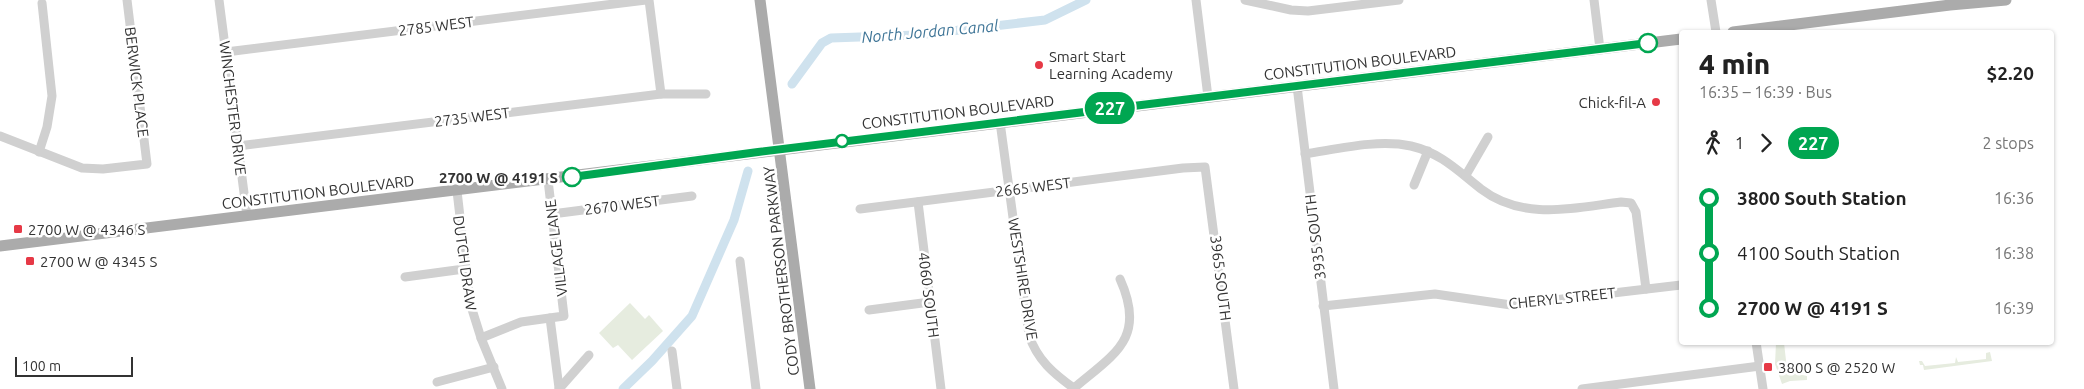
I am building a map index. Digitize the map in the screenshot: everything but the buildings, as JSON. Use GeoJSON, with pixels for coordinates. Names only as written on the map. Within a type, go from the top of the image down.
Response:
{"type":"FeatureCollection","features":[{"type":"Feature","properties":{"kind":"main road","name":"CODY BROTHERSON PARKWAY"},"geometry":{"type":"LineString","coordinates":[[760,0],[781,149],[810,389]]}},
{"type":"Feature","properties":{"kind":"main road"},"geometry":{"type":"LineString","coordinates":[[1749,30],[1950,5],[2006,0]]}},
{"type":"Feature","properties":{"kind":"main road","name":"CONSTITUTION BOULEVARD"},"geometry":{"type":"LineString","coordinates":[[0,246],[1679,39]]}},
{"type":"Feature","properties":{"kind":"street","name":"BERWICK PLACE"},"geometry":{"type":"LineString","coordinates":[[39,152],[74,166],[89,169],[148,164],[127,0]]}},
{"type":"Feature","properties":{"kind":"street","name":"WINCHESTER DRIVE"},"geometry":{"type":"LineString","coordinates":[[219,0],[247,216]]}},
{"type":"Feature","properties":{"kind":"street","name":"2785 WEST"},"geometry":{"type":"LineString","coordinates":[[226,52],[648,0]]}},
{"type":"Feature","properties":{"kind":"street"},"geometry":{"type":"LineString","coordinates":[[648,0],[661,94]]}},
{"type":"Feature","properties":{"kind":"street"},"geometry":{"type":"LineString","coordinates":[[1196,0],[1208,96]]}},
{"type":"Feature","properties":{"kind":"street"},"geometry":{"type":"LineString","coordinates":[[1245,0],[1291,10],[1308,11],[1399,0]]}},
{"type":"Feature","properties":{"kind":"street"},"geometry":{"type":"LineString","coordinates":[[1594,0],[1600,49]]}},
{"type":"Feature","properties":{"kind":"street"},"geometry":{"type":"LineString","coordinates":[[1712,0],[1716,30]]}},
{"type":"Feature","properties":{"kind":"street"},"geometry":{"type":"LineString","coordinates":[[0,136],[39,152],[47,127],[52,96],[42,3]]}},
{"type":"Feature","properties":{"kind":"street","name":"3935 SOUTH"},"geometry":{"type":"LineString","coordinates":[[1297,86],[1334,389]]}},
{"type":"Feature","properties":{"kind":"street","name":"2735 WEST"},"geometry":{"type":"LineString","coordinates":[[238,146],[661,94],[706,94]]}},
{"type":"Feature","properties":{"kind":"street","name":"WESTSHIRE DRIVE"},"geometry":{"type":"LineString","coordinates":[[1000,122],[1029,335],[1033,347],[1044,365],[1074,389]]}},
{"type":"Feature","properties":{"kind":"street"},"geometry":{"type":"LineString","coordinates":[[1466,176],[1488,137]]}},
{"type":"Feature","properties":{"kind":"street"},"geometry":{"type":"LineString","coordinates":[[1305,154],[1392,144],[1428,151],[1455,166],[1493,197],[1509,205],[1543,211],[1621,202],[1631,203],[1636,212],[1646,289]]}},
{"type":"Feature","properties":{"kind":"street"},"geometry":{"type":"LineString","coordinates":[[1414,185],[1428,151]]}},
{"type":"Feature","properties":{"kind":"street","name":"2665 WEST"},"geometry":{"type":"LineString","coordinates":[[860,209],[1182,168],[1205,167]]}},
{"type":"Feature","properties":{"kind":"street","name":"3965 SOUTH"},"geometry":{"type":"LineString","coordinates":[[1205,167],[1234,389]]}},
{"type":"Feature","properties":{"kind":"street","name":"VILLAGE LANE"},"geometry":{"type":"LineString","coordinates":[[548,180],[564,316],[550,318],[559,389]]}},
{"type":"Feature","properties":{"kind":"street","name":"DUTCH DRAW"},"geometry":{"type":"LineString","coordinates":[[457,191],[464,269],[470,303],[480,338],[502,389]]}},
{"type":"Feature","properties":{"kind":"street","name":"2670 WEST"},"geometry":{"type":"LineString","coordinates":[[552,214],[692,196]]}},
{"type":"Feature","properties":{"kind":"street","name":"4060 SOUTH"},"geometry":{"type":"LineString","coordinates":[[918,202],[941,389]]}},
{"type":"Feature","properties":{"kind":"street"},"geometry":{"type":"LineString","coordinates":[[740,260],[756,389]]}},
{"type":"Feature","properties":{"kind":"street"},"geometry":{"type":"LineString","coordinates":[[405,277],[464,269]]}},
{"type":"Feature","properties":{"kind":"street"},"geometry":{"type":"LineString","coordinates":[[1074,389],[1115,353],[1126,340],[1130,327],[1130,313],[1126,294],[1120,279]]}},
{"type":"Feature","properties":{"kind":"street","name":"CHERYL STREET"},"geometry":{"type":"LineString","coordinates":[[1323,306],[1435,294],[1511,305],[1679,285]]}},
{"type":"Feature","properties":{"kind":"street"},"geometry":{"type":"LineString","coordinates":[[869,310],[930,302]]}},
{"type":"Feature","properties":{"kind":"street"},"geometry":{"type":"LineString","coordinates":[[480,338],[512,324],[550,318]]}},
{"type":"Feature","properties":{"kind":"street"},"geometry":{"type":"LineString","coordinates":[[1756,345],[1762,389]]}},
{"type":"Feature","properties":{"kind":"street"},"geometry":{"type":"LineString","coordinates":[[672,351],[677,389]]}},
{"type":"Feature","properties":{"kind":"street","name":"VILLAGE LANE"},"geometry":{"type":"LineString","coordinates":[[559,389],[589,355]]}},
{"type":"Feature","properties":{"kind":"street"},"geometry":{"type":"LineString","coordinates":[[1582,389],[1760,366]]}},
{"type":"Feature","properties":{"kind":"street"},"geometry":{"type":"LineString","coordinates":[[437,382],[494,367]]}},
{"type":"Feature","properties":{"kind":"shaded area"},"geometry":{"type":"Polygon","coordinates":[[[630,303],[645,319],[649,315],[663,331],[632,360],[618,345],[613,348],[599,333],[630,303]]]}},
{"type":"Feature","properties":{"kind":"shaded area"},"geometry":{"type":"Polygon","coordinates":[[[1776,345],[1784,345],[1787,369],[1792,368],[1798,374],[1807,376],[1807,380],[1790,381],[1782,384],[1775,364],[1776,345]]]}},
{"type":"Feature","properties":{"kind":"shaded area"},"geometry":{"type":"Polygon","coordinates":[[[1990,352],[1992,361],[1924,370],[1923,365],[1920,365],[1919,361],[1922,361],[1925,366],[1955,363],[1956,357],[1958,362],[1986,359],[1986,353],[1990,352]]]}},
{"type":"Feature","properties":{"kind":"waterway","name":"North Jordan Canal"},"geometry":{"type":"LineString","coordinates":[[792,84],[822,43],[831,38],[917,35],[1045,20],[1086,0]]}},
{"type":"Feature","properties":{"kind":"waterway","name":"North Jordan Canal"},"geometry":{"type":"LineString","coordinates":[[623,389],[652,361],[692,316],[734,220],[748,171]]}},
{"type":"Feature","properties":{"kind":"bus line","name":"227"},"geometry":{"type":"LineString","coordinates":[[572,177],[758,152],[1648,43]]}},
{"type":"Feature","properties":{"kind":"place","name":"Smart Start Learning Academy"},"geometry":{"type":"Point","coordinates":[1039,65]}},
{"type":"Feature","properties":{"kind":"place","name":"Chick-fil-A"},"geometry":{"type":"Point","coordinates":[1656,102]}},
{"type":"Feature","properties":{"kind":"place","name":"2700 W @ 4191 S"},"geometry":{"type":"Point","coordinates":[572,177]}},
{"type":"Feature","properties":{"kind":"place","name":"2700 W @ 4346 S"},"geometry":{"type":"Point","coordinates":[18,229]}},
{"type":"Feature","properties":{"kind":"place","name":"2700 W @ 4345 S"},"geometry":{"type":"Point","coordinates":[30,261]}},
{"type":"Feature","properties":{"kind":"place","name":"3800 S @ 2520 W"},"geometry":{"type":"Point","coordinates":[1768,367]}}]}
